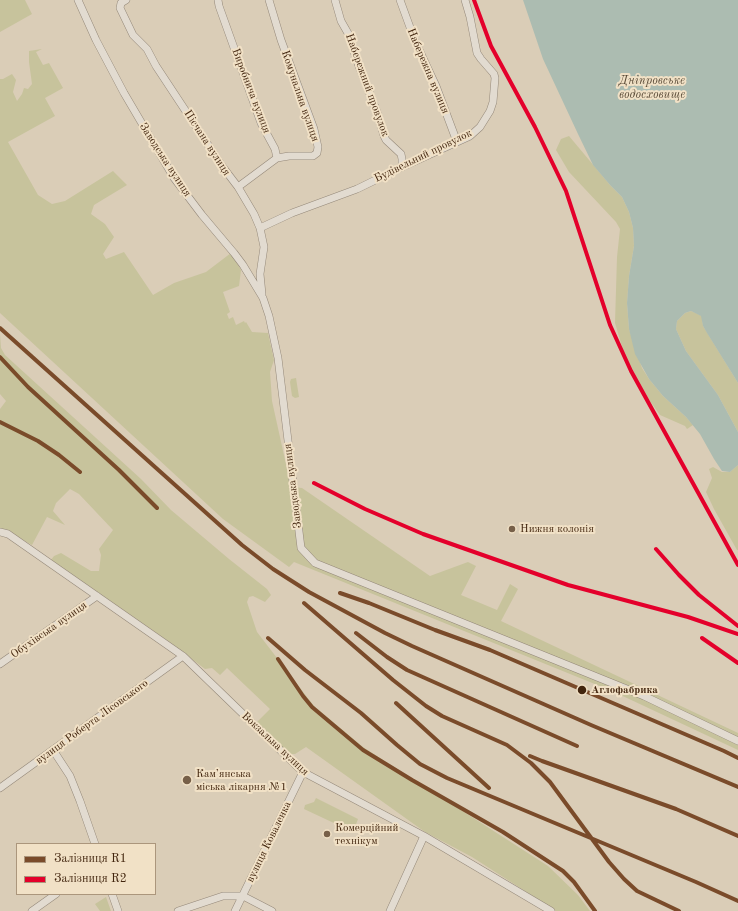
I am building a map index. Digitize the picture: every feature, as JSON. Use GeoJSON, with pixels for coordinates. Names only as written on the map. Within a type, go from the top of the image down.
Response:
{"type":"FeatureCollection","features":[{"type":"Feature","properties":{"kind":"street","name":"Заводська вулиця"},"geometry":{"type":"LineString","coordinates":[[78,0],[96,40],[124,93],[174,178],[243,265],[263,298],[269,316],[278,358],[301,548],[315,563],[644,696],[738,741]]}},
{"type":"Feature","properties":{"kind":"street","name":"Пісчана вулиця"},"geometry":{"type":"LineString","coordinates":[[126,0],[121,3],[120,8],[133,35],[147,49],[156,66],[222,166],[238,187],[254,214],[260,228],[264,247],[260,274],[263,298]]}},
{"type":"Feature","properties":{"kind":"street","name":"Виробнича вулиця"},"geometry":{"type":"LineString","coordinates":[[218,0],[218,6],[261,123],[275,150],[277,158]]}},
{"type":"Feature","properties":{"kind":"street","name":"Комунальна вулиця"},"geometry":{"type":"LineString","coordinates":[[269,0],[281,40],[314,129],[318,147],[317,153],[313,156],[289,156],[277,158]]}},
{"type":"Feature","properties":{"kind":"street","name":"Набережний провулок"},"geometry":{"type":"LineString","coordinates":[[335,0],[341,21],[349,35],[357,61],[377,112],[384,136],[386,140],[401,154],[402,167]]}},
{"type":"Feature","properties":{"kind":"street","name":"Набережна вулиця"},"geometry":{"type":"LineString","coordinates":[[400,0],[415,41],[436,86],[457,142]]}},
{"type":"Feature","properties":{"kind":"street","name":"Будівельний провулок"},"geometry":{"type":"LineString","coordinates":[[260,228],[292,213],[358,188],[470,136],[480,127],[490,111],[493,102],[495,84],[494,74],[477,53],[465,0]]}},
{"type":"Feature","properties":{"kind":"street"},"geometry":{"type":"LineString","coordinates":[[238,187],[277,158]]}},
{"type":"Feature","properties":{"kind":"street","name":"Вокзальна вулиця"},"geometry":{"type":"LineString","coordinates":[[0,532],[8,534],[183,656],[303,772],[424,836],[551,911]]}},
{"type":"Feature","properties":{"kind":"street"},"geometry":{"type":"LineString","coordinates":[[0,540],[8,534]]}},
{"type":"Feature","properties":{"kind":"street","name":"Обухівська вулиця"},"geometry":{"type":"LineString","coordinates":[[0,664],[97,596]]}},
{"type":"Feature","properties":{"kind":"street","name":"вулиця Роберта Лісовського"},"geometry":{"type":"LineString","coordinates":[[0,788],[183,656]]}},
{"type":"Feature","properties":{"kind":"street"},"geometry":{"type":"LineString","coordinates":[[54,750],[70,776],[95,843]]}},
{"type":"Feature","properties":{"kind":"street","name":"вулиця Коваленка"},"geometry":{"type":"LineString","coordinates":[[235,911],[303,772]]}},
{"type":"Feature","properties":{"kind":"street"},"geometry":{"type":"LineString","coordinates":[[390,911],[424,836]]}},
{"type":"Feature","properties":{"kind":"street"},"geometry":{"type":"LineString","coordinates":[[32,911],[55,895]]}},
{"type":"Feature","properties":{"kind":"street"},"geometry":{"type":"LineString","coordinates":[[112,895],[118,911]]}},
{"type":"Feature","properties":{"kind":"street"},"geometry":{"type":"LineString","coordinates":[[178,911],[223,896],[243,896],[272,911]]}},
{"type":"Feature","properties":{"kind":"shaded area"},"geometry":{"type":"Polygon","coordinates":[[[0,0],[25,0],[32,14],[0,32],[0,0]]]}},
{"type":"Feature","properties":{"kind":"shaded area"},"geometry":{"type":"Polygon","coordinates":[[[42,49],[36,52],[43,65],[49,63],[63,88],[45,98],[55,116],[8,142],[38,195],[52,204],[65,201],[113,171],[127,185],[94,205],[91,214],[105,224],[114,237],[103,254],[106,259],[124,252],[153,295],[174,283],[206,272],[231,253],[241,270],[239,286],[223,292],[230,312],[227,314],[229,319],[233,317],[236,325],[244,321],[252,332],[268,333],[274,360],[270,372],[272,401],[291,487],[302,488],[430,576],[468,562],[476,566],[461,595],[497,610],[510,584],[518,589],[501,621],[738,733],[738,750],[612,691],[294,562],[289,567],[223,519],[0,313],[0,79],[12,74],[16,80],[13,92],[17,101],[24,88],[28,89],[32,84],[29,51],[42,49]]]}},
{"type":"Feature","properties":{"kind":"shaded area"},"geometry":{"type":"Polygon","coordinates":[[[569,136],[622,197],[629,212],[633,228],[634,246],[629,276],[627,303],[629,329],[642,368],[663,396],[693,425],[687,429],[685,426],[660,415],[647,397],[626,360],[615,323],[617,257],[620,229],[616,222],[569,172],[556,150],[561,139],[569,136]]]}},
{"type":"Feature","properties":{"kind":"shaded area"},"geometry":{"type":"Polygon","coordinates":[[[691,311],[702,316],[703,326],[738,383],[738,432],[718,395],[686,351],[676,329],[677,321],[685,313],[691,311]]]}},
{"type":"Feature","properties":{"kind":"shaded area"},"geometry":{"type":"Polygon","coordinates":[[[0,334],[1,348],[5,355],[141,479],[171,510],[267,589],[271,595],[265,602],[253,596],[249,597],[247,602],[257,632],[314,706],[363,747],[548,866],[578,895],[590,911],[556,911],[472,857],[425,832],[306,747],[295,754],[288,754],[257,722],[270,709],[227,668],[220,675],[212,668],[205,669],[165,639],[51,560],[54,556],[61,553],[91,571],[99,571],[101,555],[99,549],[113,530],[79,494],[70,489],[56,503],[53,511],[65,525],[47,517],[32,545],[5,530],[0,529],[0,409],[6,401],[0,394],[0,334]]]}},
{"type":"Feature","properties":{"kind":"shaded area"},"geometry":{"type":"Polygon","coordinates":[[[296,378],[299,397],[295,398],[292,396],[290,382],[291,379],[296,378]]]}},
{"type":"Feature","properties":{"kind":"shaded area"},"geometry":{"type":"Polygon","coordinates":[[[738,465],[737,550],[706,492],[712,478],[709,469],[713,467],[722,472],[730,472],[738,465]]]}},
{"type":"Feature","properties":{"kind":"shaded area"},"geometry":{"type":"Polygon","coordinates":[[[316,798],[358,819],[353,832],[304,809],[305,805],[314,802],[316,798]]]}},
{"type":"Feature","properties":{"kind":"shaded area"},"geometry":{"type":"Polygon","coordinates":[[[106,897],[111,911],[100,911],[95,904],[106,897]]]}},
{"type":"Feature","properties":{"kind":"water","name":"Дніпровське водосховище"},"geometry":{"type":"Polygon","coordinates":[[[523,0],[738,0],[738,383],[703,326],[701,316],[691,311],[685,313],[677,321],[676,329],[686,351],[718,395],[738,432],[738,465],[730,472],[722,471],[700,434],[686,417],[663,396],[649,379],[635,354],[629,329],[627,303],[629,276],[634,246],[633,228],[629,212],[622,197],[593,165],[543,59],[523,0]]]}},
{"type":"Feature","properties":{"kind":"rail line","name":"R2"},"geometry":{"type":"LineString","coordinates":[[474,0],[491,46],[535,127],[566,191],[610,325],[631,371],[738,565]]}},
{"type":"Feature","properties":{"kind":"rail line","name":"R1"},"geometry":{"type":"LineString","coordinates":[[0,328],[242,545],[273,569],[309,592],[412,646],[591,725],[738,787]]}},
{"type":"Feature","properties":{"kind":"rail line","name":"R1"},"geometry":{"type":"LineString","coordinates":[[0,357],[28,387],[119,470],[157,508]]}},
{"type":"Feature","properties":{"kind":"rail line","name":"R1"},"geometry":{"type":"LineString","coordinates":[[0,422],[38,441],[59,455],[80,472]]}},
{"type":"Feature","properties":{"kind":"rail line","name":"R2"},"geometry":{"type":"LineString","coordinates":[[314,483],[365,509],[423,534],[568,585],[688,617],[738,634]]}},
{"type":"Feature","properties":{"kind":"rail line","name":"R2"},"geometry":{"type":"LineString","coordinates":[[656,549],[699,595],[738,626]]}},
{"type":"Feature","properties":{"kind":"rail line","name":"R1"},"geometry":{"type":"LineString","coordinates":[[340,593],[490,650],[738,758]]}},
{"type":"Feature","properties":{"kind":"rail line","name":"R1"},"geometry":{"type":"LineString","coordinates":[[304,603],[393,680],[426,706],[442,716],[507,745],[531,763],[550,782],[609,862],[624,879],[637,891],[679,911]]}},
{"type":"Feature","properties":{"kind":"rail line","name":"R1"},"geometry":{"type":"LineString","coordinates":[[356,633],[387,657],[407,670],[577,746]]}},
{"type":"Feature","properties":{"kind":"rail line","name":"R1"},"geometry":{"type":"LineString","coordinates":[[268,638],[305,670],[361,713],[420,764],[447,778],[738,901]]}},
{"type":"Feature","properties":{"kind":"rail line","name":"R2"},"geometry":{"type":"LineString","coordinates":[[702,638],[738,663]]}},
{"type":"Feature","properties":{"kind":"rail line","name":"R1"},"geometry":{"type":"LineString","coordinates":[[278,659],[312,707],[363,750],[503,832],[563,871],[574,882],[595,911]]}},
{"type":"Feature","properties":{"kind":"rail line","name":"R1"},"geometry":{"type":"LineString","coordinates":[[396,703],[489,788]]}},
{"type":"Feature","properties":{"kind":"rail line","name":"R1"},"geometry":{"type":"LineString","coordinates":[[530,756],[676,809],[738,836]]}},
{"type":"Feature","properties":{"kind":"place","name":"Нижня колонія"},"geometry":{"type":"Point","coordinates":[512,529]}},
{"type":"Feature","properties":{"kind":"place","name":"Аглофабрика"},"geometry":{"type":"Point","coordinates":[582,690]}},
{"type":"Feature","properties":{"kind":"place","name":"Кам’янська міська лікарня №1"},"geometry":{"type":"Point","coordinates":[187,780]}},
{"type":"Feature","properties":{"kind":"place","name":"Комерційний технікум"},"geometry":{"type":"Point","coordinates":[327,834]}}]}
